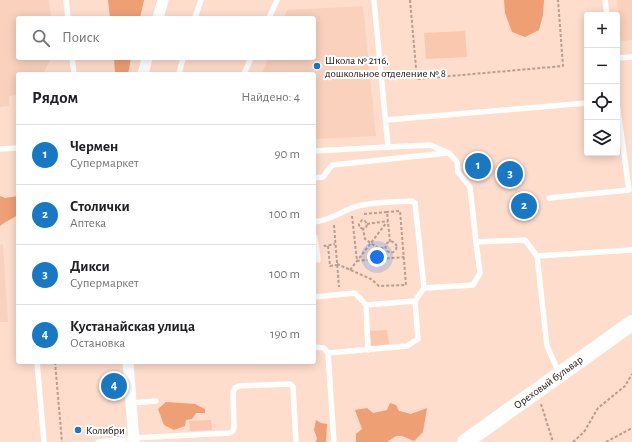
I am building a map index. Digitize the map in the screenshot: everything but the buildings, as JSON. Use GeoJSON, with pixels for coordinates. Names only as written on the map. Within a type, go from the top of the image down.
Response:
{"type":"FeatureCollection","features":[{"type":"Feature","properties":{"kind":"street"},"geometry":{"type":"LineString","coordinates":[[159,16],[163,0]]}},
{"type":"Feature","properties":{"kind":"street"},"geometry":{"type":"LineString","coordinates":[[144,72],[146,60]]}},
{"type":"Feature","properties":{"kind":"street","name":"Ореховый бульвар"},"geometry":{"type":"LineString","coordinates":[[465,442],[632,323]]}},
{"type":"Feature","properties":{"kind":"street"},"geometry":{"type":"LineString","coordinates":[[128,364],[134,440]]}},
{"type":"Feature","properties":{"kind":"lane"},"geometry":{"type":"LineString","coordinates":[[66,0],[68,16]]}},
{"type":"Feature","properties":{"kind":"lane"},"geometry":{"type":"LineString","coordinates":[[196,16],[201,0]]}},
{"type":"Feature","properties":{"kind":"lane"},"geometry":{"type":"LineString","coordinates":[[270,16],[277,0]]}},
{"type":"Feature","properties":{"kind":"lane"},"geometry":{"type":"LineString","coordinates":[[374,0],[388,146]]}},
{"type":"Feature","properties":{"kind":"lane"},"geometry":{"type":"LineString","coordinates":[[605,0],[607,12]]}},
{"type":"Feature","properties":{"kind":"lane"},"geometry":{"type":"LineString","coordinates":[[620,58],[632,57]]}},
{"type":"Feature","properties":{"kind":"lane"},"geometry":{"type":"LineString","coordinates":[[72,60],[74,72]]}},
{"type":"Feature","properties":{"kind":"lane"},"geometry":{"type":"LineString","coordinates":[[179,72],[182,60]]}},
{"type":"Feature","properties":{"kind":"lane"},"geometry":{"type":"LineString","coordinates":[[245,72],[250,60]]}},
{"type":"Feature","properties":{"kind":"lane"},"geometry":{"type":"LineString","coordinates":[[386,120],[584,103]]}},
{"type":"Feature","properties":{"kind":"lane"},"geometry":{"type":"LineString","coordinates":[[549,198],[629,190],[619,120]]}},
{"type":"Feature","properties":{"kind":"lane"},"geometry":{"type":"LineString","coordinates":[[316,151],[430,145],[449,153],[457,162],[458,172],[470,187],[480,273],[473,284],[424,288]]}},
{"type":"Feature","properties":{"kind":"lane"},"geometry":{"type":"LineString","coordinates":[[0,149],[16,148]]}},
{"type":"Feature","properties":{"kind":"lane"},"geometry":{"type":"LineString","coordinates":[[316,178],[323,177],[332,165],[449,153]]}},
{"type":"Feature","properties":{"kind":"lane"},"geometry":{"type":"LineString","coordinates":[[316,222],[324,221],[359,205],[412,201],[415,203],[424,288],[415,301],[418,339],[407,346],[328,352]]}},
{"type":"Feature","properties":{"kind":"lane"},"geometry":{"type":"LineString","coordinates":[[316,237],[318,260]]}},
{"type":"Feature","properties":{"kind":"lane"},"geometry":{"type":"LineString","coordinates":[[476,242],[525,240],[537,256],[546,346],[560,374]]}},
{"type":"Feature","properties":{"kind":"lane"},"geometry":{"type":"LineString","coordinates":[[537,256],[632,250]]}},
{"type":"Feature","properties":{"kind":"lane"},"geometry":{"type":"LineString","coordinates":[[316,297],[355,293],[366,305],[368,350]]}},
{"type":"Feature","properties":{"kind":"lane"},"geometry":{"type":"LineString","coordinates":[[366,305],[415,301]]}},
{"type":"Feature","properties":{"kind":"lane"},"geometry":{"type":"LineString","coordinates":[[316,347],[324,348],[328,352],[334,442]]}},
{"type":"Feature","properties":{"kind":"lane"},"geometry":{"type":"LineString","coordinates":[[37,364],[44,442]]}},
{"type":"Feature","properties":{"kind":"lane"},"geometry":{"type":"LineString","coordinates":[[98,442],[230,433],[234,428],[233,392],[235,388],[239,386],[290,384],[293,387],[296,442]]}},
{"type":"Feature","properties":{"kind":"lane"},"geometry":{"type":"LineString","coordinates":[[131,403],[156,401]]}},
{"type":"Feature","properties":{"kind":"path"},"geometry":{"type":"LineString","coordinates":[[410,0],[417,79],[563,66],[558,0]]}},
{"type":"Feature","properties":{"kind":"path"},"geometry":{"type":"LineString","coordinates":[[328,246],[330,266],[337,264],[371,279],[379,286],[406,285],[400,211],[362,214],[362,220],[359,225]]}},
{"type":"Feature","properties":{"kind":"path"},"geometry":{"type":"LineString","coordinates":[[385,248],[390,242],[387,212]]}},
{"type":"Feature","properties":{"kind":"path"},"geometry":{"type":"LineString","coordinates":[[348,215],[357,214]]}},
{"type":"Feature","properties":{"kind":"path"},"geometry":{"type":"LineString","coordinates":[[352,215],[357,261]]}},
{"type":"Feature","properties":{"kind":"path"},"geometry":{"type":"LineString","coordinates":[[362,220],[367,224],[388,221]]}},
{"type":"Feature","properties":{"kind":"path"},"geometry":{"type":"LineString","coordinates":[[350,270],[388,221]]}},
{"type":"Feature","properties":{"kind":"path"},"geometry":{"type":"LineString","coordinates":[[338,222],[334,225],[340,295]]}},
{"type":"Feature","properties":{"kind":"path"},"geometry":{"type":"LineString","coordinates":[[363,229],[366,228],[367,224]]}},
{"type":"Feature","properties":{"kind":"path"},"geometry":{"type":"LineString","coordinates":[[353,225],[359,225],[363,229],[364,239],[378,248],[385,248],[386,251],[391,253]]}},
{"type":"Feature","properties":{"kind":"path"},"geometry":{"type":"LineString","coordinates":[[390,242],[393,242],[396,247]]}},
{"type":"Feature","properties":{"kind":"path"},"geometry":{"type":"LineString","coordinates":[[396,247],[403,246]]}},
{"type":"Feature","properties":{"kind":"path"},"geometry":{"type":"LineString","coordinates":[[391,253],[396,250],[396,247]]}},
{"type":"Feature","properties":{"kind":"path"},"geometry":{"type":"LineString","coordinates":[[391,253],[392,258]]}},
{"type":"Feature","properties":{"kind":"path"},"geometry":{"type":"LineString","coordinates":[[357,261],[404,257]]}},
{"type":"Feature","properties":{"kind":"path"},"geometry":{"type":"LineString","coordinates":[[55,364],[62,442]]}},
{"type":"Feature","properties":{"kind":"path"},"geometry":{"type":"LineString","coordinates":[[573,442],[584,432],[598,408],[624,386],[632,374]]}},
{"type":"Feature","properties":{"kind":"path"},"geometry":{"type":"LineString","coordinates":[[540,400],[553,442]]}},
{"type":"Feature","properties":{"kind":"path"},"geometry":{"type":"LineString","coordinates":[[606,442],[632,428]]}},
{"type":"Feature","properties":{"kind":"shaded area"},"geometry":{"type":"Polygon","coordinates":[[[0,0],[49,0],[51,16],[16,16],[16,60],[50,60],[44,72],[16,72],[16,95],[9,96],[9,106],[0,107],[0,0]]]}},
{"type":"Feature","properties":{"kind":"shaded area"},"geometry":{"type":"Polygon","coordinates":[[[108,0],[144,0],[140,16],[110,16],[108,0]]]}},
{"type":"Feature","properties":{"kind":"shaded area"},"geometry":{"type":"Polygon","coordinates":[[[504,0],[544,0],[543,15],[539,30],[525,37],[512,32],[505,13],[504,0]]]}},
{"type":"Feature","properties":{"kind":"shaded area"},"geometry":{"type":"Polygon","coordinates":[[[617,0],[632,0],[632,40],[621,41],[620,12],[618,12],[617,0]]]}},
{"type":"Feature","properties":{"kind":"shaded area","name":"Школа № 2116, дошкольное отделение № 8"},"geometry":{"type":"Polygon","coordinates":[[[363,6],[376,136],[316,139],[316,72],[263,72],[267,60],[316,60],[316,16],[285,16],[287,10],[363,6]]]}},
{"type":"Feature","properties":{"kind":"shaded area"},"geometry":{"type":"Polygon","coordinates":[[[465,31],[467,57],[426,59],[424,33],[465,31]]]}},
{"type":"Feature","properties":{"kind":"shaded area"},"geometry":{"type":"Polygon","coordinates":[[[114,60],[131,60],[128,72],[115,72],[114,60]]]}},
{"type":"Feature","properties":{"kind":"shaded area"},"geometry":{"type":"Polygon","coordinates":[[[0,196],[5,198],[16,196],[16,216],[0,226],[0,196]]]}},
{"type":"Feature","properties":{"kind":"shaded area"},"geometry":{"type":"Polygon","coordinates":[[[3,244],[8,322],[0,322],[0,245],[3,244]]]}},
{"type":"Feature","properties":{"kind":"shaded area"},"geometry":{"type":"Polygon","coordinates":[[[387,330],[389,344],[371,346],[370,331],[387,330]]]}},
{"type":"Feature","properties":{"kind":"shaded area"},"geometry":{"type":"Polygon","coordinates":[[[166,402],[195,404],[205,409],[205,413],[196,413],[192,419],[186,420],[185,426],[174,430],[164,425],[158,409],[166,402]]]}},
{"type":"Feature","properties":{"kind":"shaded area"},"geometry":{"type":"Polygon","coordinates":[[[390,403],[396,405],[399,411],[411,414],[427,408],[423,432],[414,441],[402,436],[396,436],[387,442],[356,442],[356,434],[362,429],[355,410],[367,408],[373,413],[387,410],[390,403]]]}},
{"type":"Feature","properties":{"kind":"shaded area"},"geometry":{"type":"Polygon","coordinates":[[[211,420],[212,430],[190,431],[189,421],[211,420]]]}},
{"type":"Feature","properties":{"kind":"shaded area"},"geometry":{"type":"Polygon","coordinates":[[[316,420],[327,424],[326,442],[316,442],[317,438],[314,430],[316,420]]]}},
{"type":"Feature","properties":{"kind":"place","name":"Школа № 2116, дошкольное отделение № 8"},"geometry":{"type":"Point","coordinates":[317,66]}},
{"type":"Feature","properties":{"kind":"place","name":"Чермен"},"geometry":{"type":"Point","coordinates":[478,166]}},
{"type":"Feature","properties":{"kind":"place","name":"Дикси"},"geometry":{"type":"Point","coordinates":[510,174]}},
{"type":"Feature","properties":{"kind":"place","name":"Столички"},"geometry":{"type":"Point","coordinates":[524,206]}},
{"type":"Feature","properties":{"kind":"place","name":"Кустанайская улица"},"geometry":{"type":"Point","coordinates":[114,386]}},
{"type":"Feature","properties":{"kind":"place","name":"Колибри"},"geometry":{"type":"Point","coordinates":[78,430]}}]}
